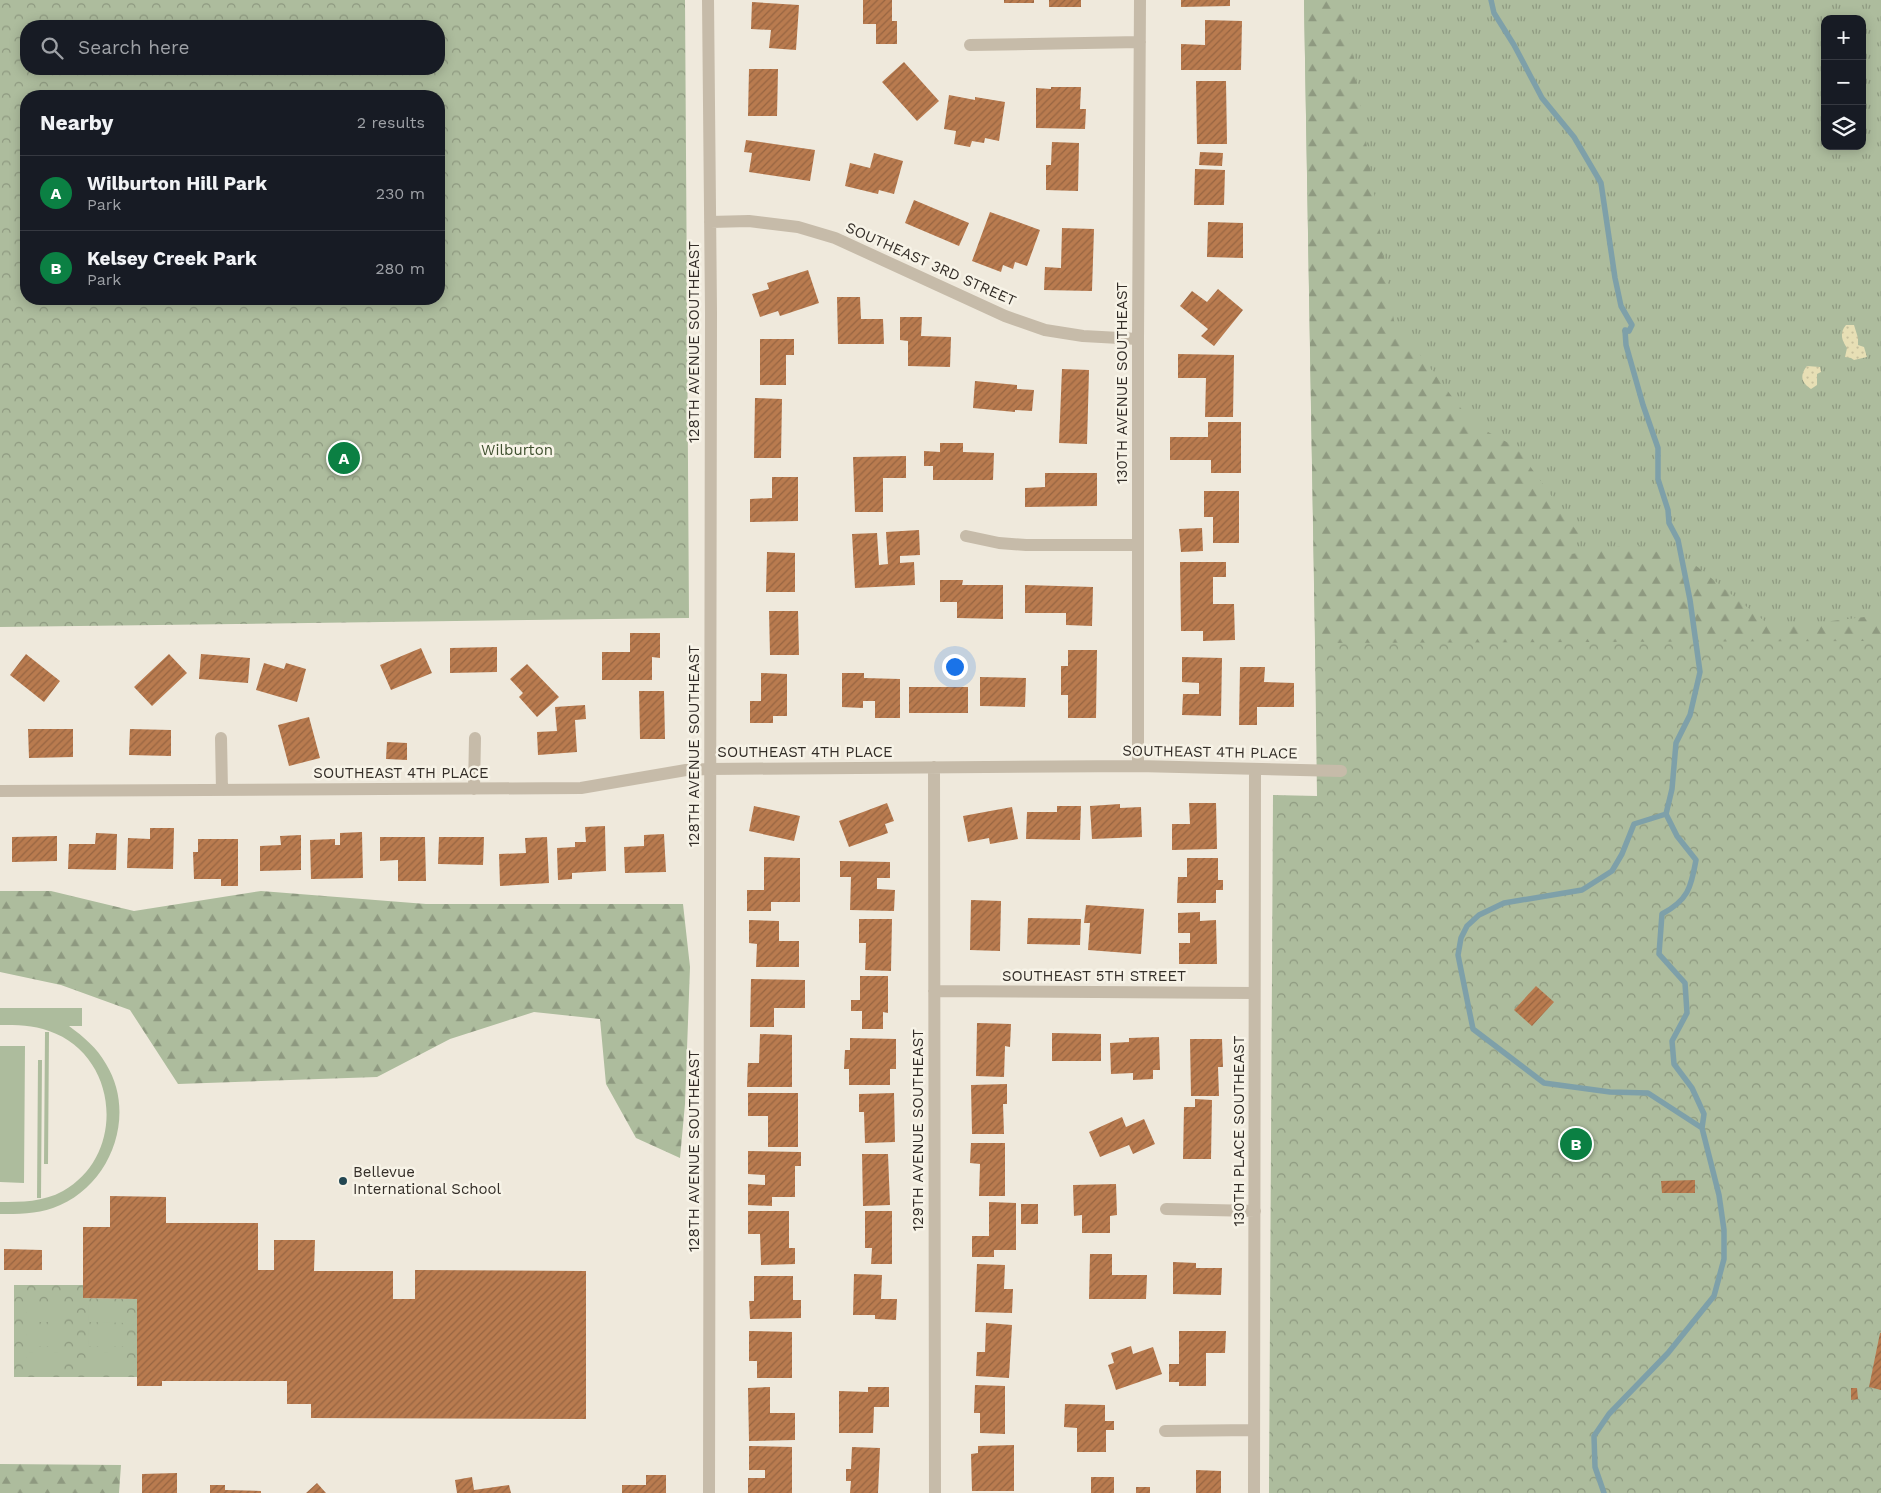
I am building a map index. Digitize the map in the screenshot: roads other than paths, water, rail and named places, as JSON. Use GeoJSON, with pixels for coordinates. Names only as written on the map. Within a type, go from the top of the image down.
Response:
{"type":"FeatureCollection","features":[{"type":"Feature","properties":{"kind":"street","name":"128TH AVENUE SOUTHEAST"},"geometry":{"type":"LineString","coordinates":[[708,0],[710,222],[709,1493]]}},
{"type":"Feature","properties":{"kind":"street","name":"130TH AVENUE SOUTHEAST"},"geometry":{"type":"LineString","coordinates":[[1138,766],[1140,0]]}},
{"type":"Feature","properties":{"kind":"street"},"geometry":{"type":"LineString","coordinates":[[970,45],[1140,42]]}},
{"type":"Feature","properties":{"kind":"street","name":"SOUTHEAST 3RD STREET"},"geometry":{"type":"LineString","coordinates":[[710,222],[749,221],[798,227],[836,238],[1005,316],[1044,330],[1083,336],[1138,339]]}},
{"type":"Feature","properties":{"kind":"street"},"geometry":{"type":"LineString","coordinates":[[966,536],[999,543],[1026,545],[1138,545]]}},
{"type":"Feature","properties":{"kind":"street"},"geometry":{"type":"LineString","coordinates":[[221,738],[222,790]]}},
{"type":"Feature","properties":{"kind":"street"},"geometry":{"type":"LineString","coordinates":[[474,790],[475,738]]}},
{"type":"Feature","properties":{"kind":"street","name":"SOUTHEAST 4TH PLACE"},"geometry":{"type":"LineString","coordinates":[[0,791],[581,788],[686,770],[710,769],[1138,766],[1341,771]]}},
{"type":"Feature","properties":{"kind":"street","name":"129TH AVENUE SOUTHEAST"},"geometry":{"type":"LineString","coordinates":[[934,767],[935,1493]]}},
{"type":"Feature","properties":{"kind":"street","name":"130TH PLACE SOUTHEAST"},"geometry":{"type":"LineString","coordinates":[[1254,1493],[1255,769]]}},
{"type":"Feature","properties":{"kind":"street","name":"SOUTHEAST 5TH STREET"},"geometry":{"type":"LineString","coordinates":[[934,991],[1254,993]]}},
{"type":"Feature","properties":{"kind":"street"},"geometry":{"type":"LineString","coordinates":[[1166,1209],[1255,1210]]}},
{"type":"Feature","properties":{"kind":"street"},"geometry":{"type":"LineString","coordinates":[[1165,1431],[1254,1430]]}},
{"type":"Feature","properties":{"kind":"waterway"},"geometry":{"type":"LineString","coordinates":[[1491,0],[1494,13],[1514,45],[1542,98],[1574,137],[1601,183],[1621,306],[1632,325],[1629,331],[1625,330],[1626,345],[1643,405],[1658,448],[1658,479],[1668,510],[1669,523],[1678,540],[1690,600],[1700,672],[1690,715],[1676,743],[1672,789],[1666,814],[1677,836],[1696,860],[1687,892],[1678,904],[1662,914],[1659,954],[1685,983],[1687,1013],[1672,1041],[1674,1064],[1692,1088],[1704,1114],[1702,1128],[1719,1195],[1724,1230],[1724,1259],[1714,1296],[1668,1353],[1609,1414],[1594,1436],[1595,1467],[1604,1493]]}},
{"type":"Feature","properties":{"kind":"waterway"},"geometry":{"type":"LineString","coordinates":[[1666,814],[1634,824],[1622,854],[1612,871],[1582,890],[1504,903],[1479,915],[1467,926],[1461,938],[1458,955],[1473,1029],[1544,1083],[1610,1092],[1648,1093],[1702,1128]]}},
{"type":"Feature","properties":{"kind":"place","name":"Wilburton Hill Park"},"geometry":{"type":"Point","coordinates":[344,458]}},
{"type":"Feature","properties":{"kind":"place","name":"Kelsey Creek Park"},"geometry":{"type":"Point","coordinates":[1576,1144]}},
{"type":"Feature","properties":{"kind":"place","name":"Bellevue International School"},"geometry":{"type":"Point","coordinates":[343,1181]}},
{"type":"Feature","properties":{"kind":"park label","name":"Wilburton"},"geometry":{"type":"Point","coordinates":[517,450]}}]}
